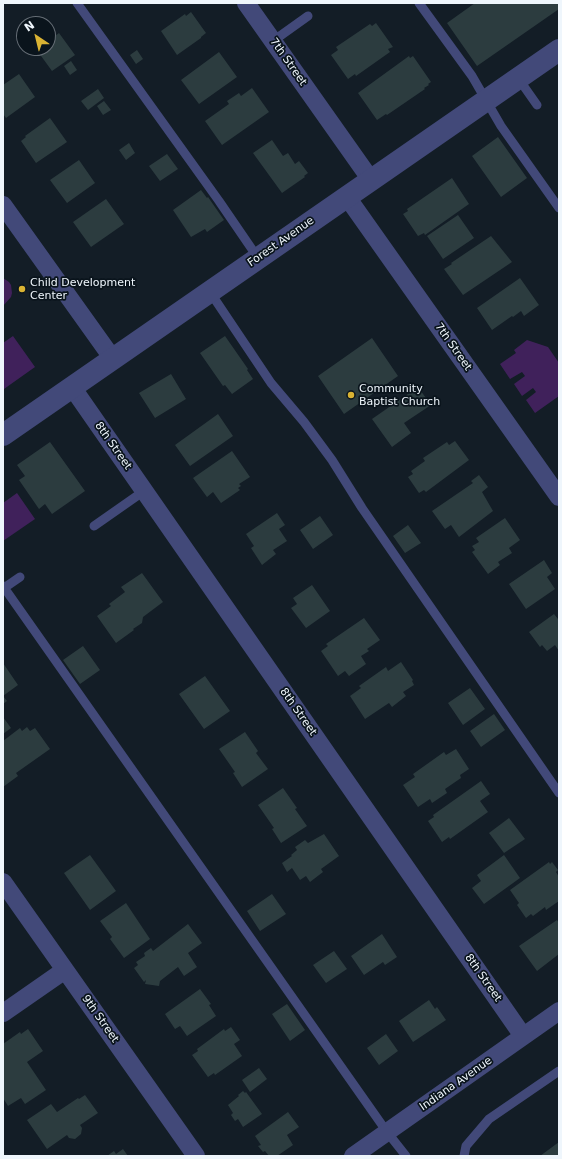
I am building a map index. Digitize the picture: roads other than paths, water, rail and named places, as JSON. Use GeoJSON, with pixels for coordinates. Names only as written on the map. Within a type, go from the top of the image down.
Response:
{"type":"FeatureCollection","features":[{"type":"Feature","properties":{"kind":"street","name":"7th Street"},"geometry":{"type":"LineString","coordinates":[[246,3],[371,180]]}},
{"type":"Feature","properties":{"kind":"street","name":"Forest Avenue"},"geometry":{"type":"LineString","coordinates":[[3,435],[559,50]]}},
{"type":"Feature","properties":{"kind":"street","name":"7th Street"},"geometry":{"type":"LineString","coordinates":[[347,197],[559,497]]}},
{"type":"Feature","properties":{"kind":"street"},"geometry":{"type":"LineString","coordinates":[[3,205],[113,359]]}},
{"type":"Feature","properties":{"kind":"street","name":"8th Street"},"geometry":{"type":"LineString","coordinates":[[72,387],[523,1036]]}},
{"type":"Feature","properties":{"kind":"street","name":"9th Street"},"geometry":{"type":"LineString","coordinates":[[3,882],[196,1156]]}},
{"type":"Feature","properties":{"kind":"street"},"geometry":{"type":"LineString","coordinates":[[3,1013],[65,970]]}},
{"type":"Feature","properties":{"kind":"street","name":"Indiana Avenue"},"geometry":{"type":"LineString","coordinates":[[353,1156],[559,1011]]}},
{"type":"Feature","properties":{"kind":"lane"},"geometry":{"type":"LineString","coordinates":[[77,3],[258,258]]}},
{"type":"Feature","properties":{"kind":"lane"},"geometry":{"type":"LineString","coordinates":[[419,3],[472,76],[501,126],[559,208]]}},
{"type":"Feature","properties":{"kind":"lane"},"geometry":{"type":"LineString","coordinates":[[273,41],[308,16]]}},
{"type":"Feature","properties":{"kind":"lane"},"geometry":{"type":"LineString","coordinates":[[518,78],[537,105]]}},
{"type":"Feature","properties":{"kind":"lane"},"geometry":{"type":"LineString","coordinates":[[210,292],[271,383],[304,422],[332,460],[362,508],[559,793]]}},
{"type":"Feature","properties":{"kind":"lane"},"geometry":{"type":"LineString","coordinates":[[94,526],[144,491]]}},
{"type":"Feature","properties":{"kind":"lane"},"geometry":{"type":"LineString","coordinates":[[20,577],[4,587],[387,1132],[406,1156]]}},
{"type":"Feature","properties":{"kind":"lane"},"geometry":{"type":"LineString","coordinates":[[464,1156],[466,1146],[489,1119],[559,1071]]}},
{"type":"Feature","properties":{"kind":"place","name":"Child Development Center"},"geometry":{"type":"Point","coordinates":[22,289]}},
{"type":"Feature","properties":{"kind":"place","name":"Community Baptist Church"},"geometry":{"type":"Point","coordinates":[351,395]}}]}
